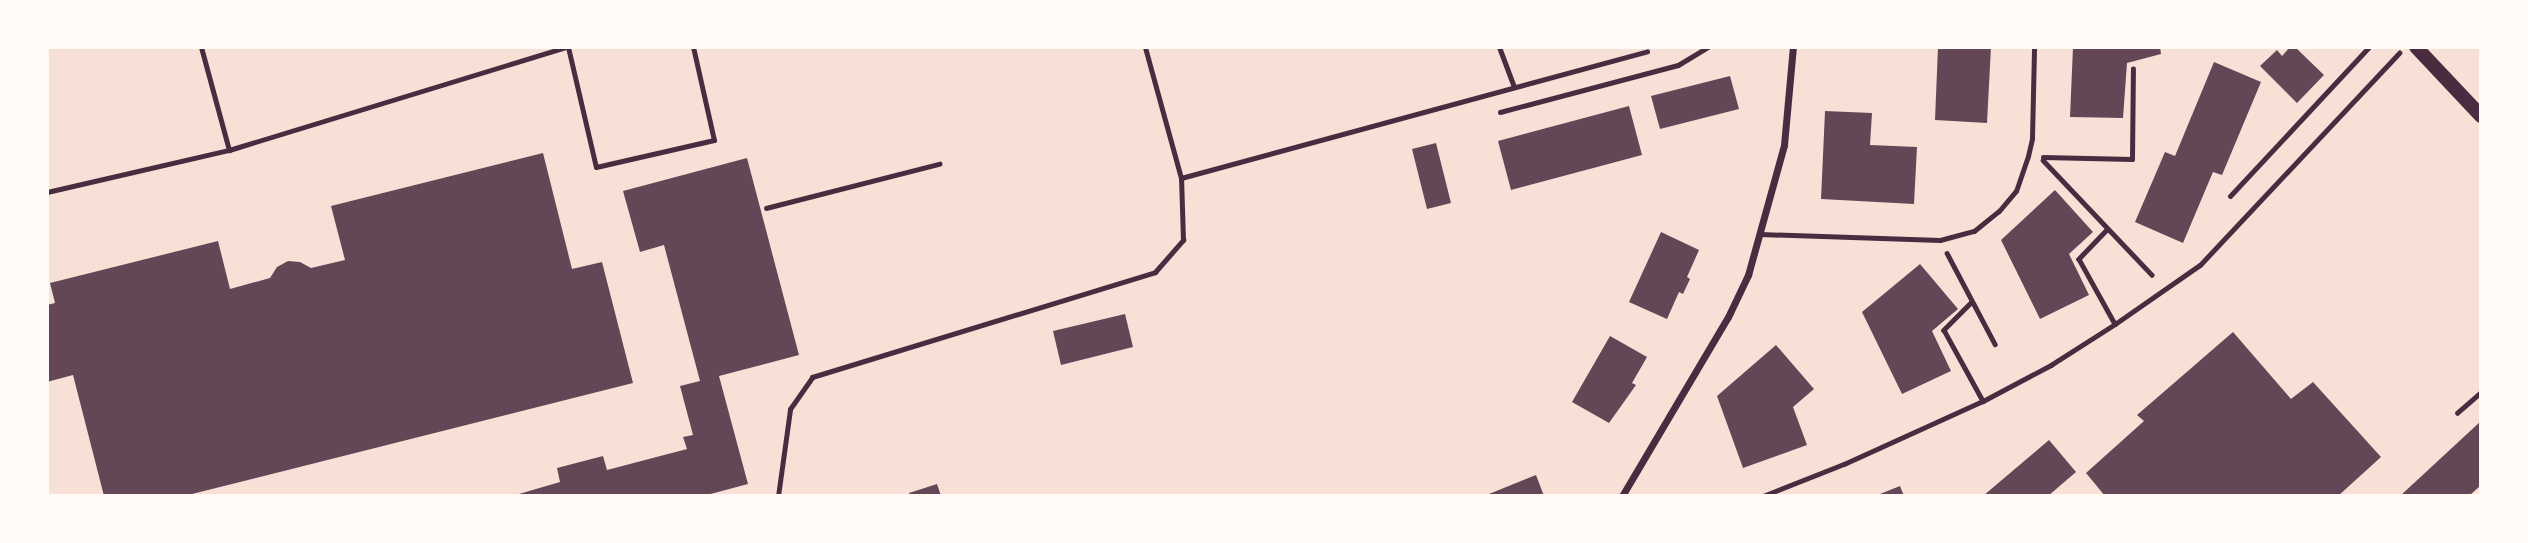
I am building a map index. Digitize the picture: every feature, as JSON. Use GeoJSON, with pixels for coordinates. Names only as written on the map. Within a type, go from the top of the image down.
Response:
{"type":"FeatureCollection","features":[{"type":"Feature","properties":{"kind":"main road"},"geometry":{"type":"LineString","coordinates":[[2416,47],[2481,116]]}},
{"type":"Feature","properties":{"kind":"street"},"geometry":{"type":"LineString","coordinates":[[1622,496],[1728,317],[1748,275],[1784,145],[1793,47]]}},
{"type":"Feature","properties":{"kind":"lane"},"geometry":{"type":"LineString","coordinates":[[201,47],[229,150]]}},
{"type":"Feature","properties":{"kind":"lane"},"geometry":{"type":"LineString","coordinates":[[47,192],[229,150],[567,47],[596,167],[714,140],[693,47]]}},
{"type":"Feature","properties":{"kind":"lane"},"geometry":{"type":"LineString","coordinates":[[777,495],[790,409],[812,377],[1156,272],[1182,240],[1181,178],[1145,47]]}},
{"type":"Feature","properties":{"kind":"lane"},"geometry":{"type":"LineString","coordinates":[[1499,47],[1514,88]]}},
{"type":"Feature","properties":{"kind":"lane"},"geometry":{"type":"LineString","coordinates":[[1500,112],[1678,65],[1708,47]]}},
{"type":"Feature","properties":{"kind":"lane"},"geometry":{"type":"LineString","coordinates":[[1760,234],[1940,240],[1974,231],[1999,211],[2016,191],[2032,138],[2034,47]]}},
{"type":"Feature","properties":{"kind":"lane"},"geometry":{"type":"LineString","coordinates":[[2230,196],[2369,47]]}},
{"type":"Feature","properties":{"kind":"lane"},"geometry":{"type":"LineString","coordinates":[[1181,178],[1647,51]]}},
{"type":"Feature","properties":{"kind":"path"},"geometry":{"type":"LineString","coordinates":[[1763,496],[1844,464],[1983,401],[2051,365],[2200,265],[2404,47]]}},
{"type":"Feature","properties":{"kind":"path"},"geometry":{"type":"LineString","coordinates":[[2133,69],[2132,159],[2040,157],[2152,275]]}},
{"type":"Feature","properties":{"kind":"path"},"geometry":{"type":"LineString","coordinates":[[766,208],[939,164]]}},
{"type":"Feature","properties":{"kind":"path"},"geometry":{"type":"LineString","coordinates":[[2108,229],[2080,259],[2115,324]]}},
{"type":"Feature","properties":{"kind":"path"},"geometry":{"type":"LineString","coordinates":[[1940,240],[1995,344]]}},
{"type":"Feature","properties":{"kind":"path"},"geometry":{"type":"LineString","coordinates":[[1972,302],[1944,330],[1983,401]]}},
{"type":"Feature","properties":{"kind":"path"},"geometry":{"type":"LineString","coordinates":[[2457,413],[2481,392]]}},
{"type":"Feature","properties":{"kind":"building"},"geometry":{"type":"Polygon","coordinates":[[[1938,47],[1991,47],[1987,123],[1935,120],[1938,47]]]}},
{"type":"Feature","properties":{"kind":"building"},"geometry":{"type":"Polygon","coordinates":[[[2073,47],[2160,47],[2161,54],[2127,63],[2123,118],[2070,117],[2073,47]]]}},
{"type":"Feature","properties":{"kind":"building"},"geometry":{"type":"Polygon","coordinates":[[[2290,47],[2295,47],[2324,75],[2297,103],[2260,66],[2277,50],[2282,56],[2290,47]]]}},
{"type":"Feature","properties":{"kind":"building"},"geometry":{"type":"Polygon","coordinates":[[[2214,62],[2261,82],[2222,175],[2213,172],[2183,243],[2135,222],[2165,152],[2175,156],[2214,62]]]}},
{"type":"Feature","properties":{"kind":"building"},"geometry":{"type":"Polygon","coordinates":[[[1730,76],[1739,109],[1660,129],[1651,96],[1730,76]]]}},
{"type":"Feature","properties":{"kind":"building"},"geometry":{"type":"Polygon","coordinates":[[[1629,106],[1642,155],[1511,190],[1498,141],[1629,106]]]}},
{"type":"Feature","properties":{"kind":"building"},"geometry":{"type":"Polygon","coordinates":[[[1825,111],[1872,113],[1870,145],[1917,147],[1914,204],[1821,199],[1825,111]]]}},
{"type":"Feature","properties":{"kind":"building"},"geometry":{"type":"Polygon","coordinates":[[[1436,143],[1451,203],[1427,209],[1412,149],[1436,143]]]}},
{"type":"Feature","properties":{"kind":"building"},"geometry":{"type":"Polygon","coordinates":[[[543,153],[572,269],[602,262],[633,383],[184,496],[104,496],[73,375],[47,382],[47,305],[55,303],[50,283],[218,241],[230,289],[270,278],[277,267],[288,261],[300,262],[311,268],[345,260],[331,206],[543,153]]]}},
{"type":"Feature","properties":{"kind":"building"},"geometry":{"type":"Polygon","coordinates":[[[747,158],[799,355],[719,376],[748,484],[703,496],[512,496],[560,482],[557,468],[603,456],[607,470],[687,449],[683,437],[693,435],[680,386],[700,381],[664,245],[640,252],[623,191],[747,158]]]}},
{"type":"Feature","properties":{"kind":"building"},"geometry":{"type":"Polygon","coordinates":[[[2055,190],[2093,232],[2069,254],[2089,295],[2040,319],[2001,240],[2055,190]]]}},
{"type":"Feature","properties":{"kind":"building"},"geometry":{"type":"Polygon","coordinates":[[[1661,232],[1699,250],[1687,277],[1690,279],[1683,294],[1679,292],[1667,319],[1629,302],[1661,232]]]}},
{"type":"Feature","properties":{"kind":"building"},"geometry":{"type":"Polygon","coordinates":[[[1920,264],[1958,309],[1932,331],[1951,371],[1902,394],[1862,312],[1920,264]]]}},
{"type":"Feature","properties":{"kind":"building"},"geometry":{"type":"Polygon","coordinates":[[[1125,314],[1133,347],[1061,365],[1053,331],[1125,314]]]}},
{"type":"Feature","properties":{"kind":"building"},"geometry":{"type":"Polygon","coordinates":[[[2233,332],[2291,399],[2313,382],[2381,457],[2338,496],[2105,496],[2086,473],[2144,421],[2137,415],[2233,332]]]}},
{"type":"Feature","properties":{"kind":"building"},"geometry":{"type":"Polygon","coordinates":[[[1610,336],[1647,357],[1632,383],[1636,385],[1609,423],[1572,402],[1610,336]]]}},
{"type":"Feature","properties":{"kind":"building"},"geometry":{"type":"Polygon","coordinates":[[[1776,345],[1814,389],[1793,407],[1807,445],[1743,468],[1717,396],[1776,345]]]}},
{"type":"Feature","properties":{"kind":"building"},"geometry":{"type":"Polygon","coordinates":[[[2481,421],[2481,485],[2469,496],[2400,496],[2481,421]]]}},
{"type":"Feature","properties":{"kind":"building"},"geometry":{"type":"Polygon","coordinates":[[[2049,440],[2076,472],[2048,496],[1983,496],[2049,440]]]}},
{"type":"Feature","properties":{"kind":"building"},"geometry":{"type":"Polygon","coordinates":[[[1536,475],[1544,496],[1484,496],[1536,475]]]}},
{"type":"Feature","properties":{"kind":"building"},"geometry":{"type":"Polygon","coordinates":[[[937,484],[941,496],[910,496],[909,493],[937,484]]]}},
{"type":"Feature","properties":{"kind":"building"},"geometry":{"type":"Polygon","coordinates":[[[1900,486],[1904,496],[1875,496],[1900,486]]]}}]}
